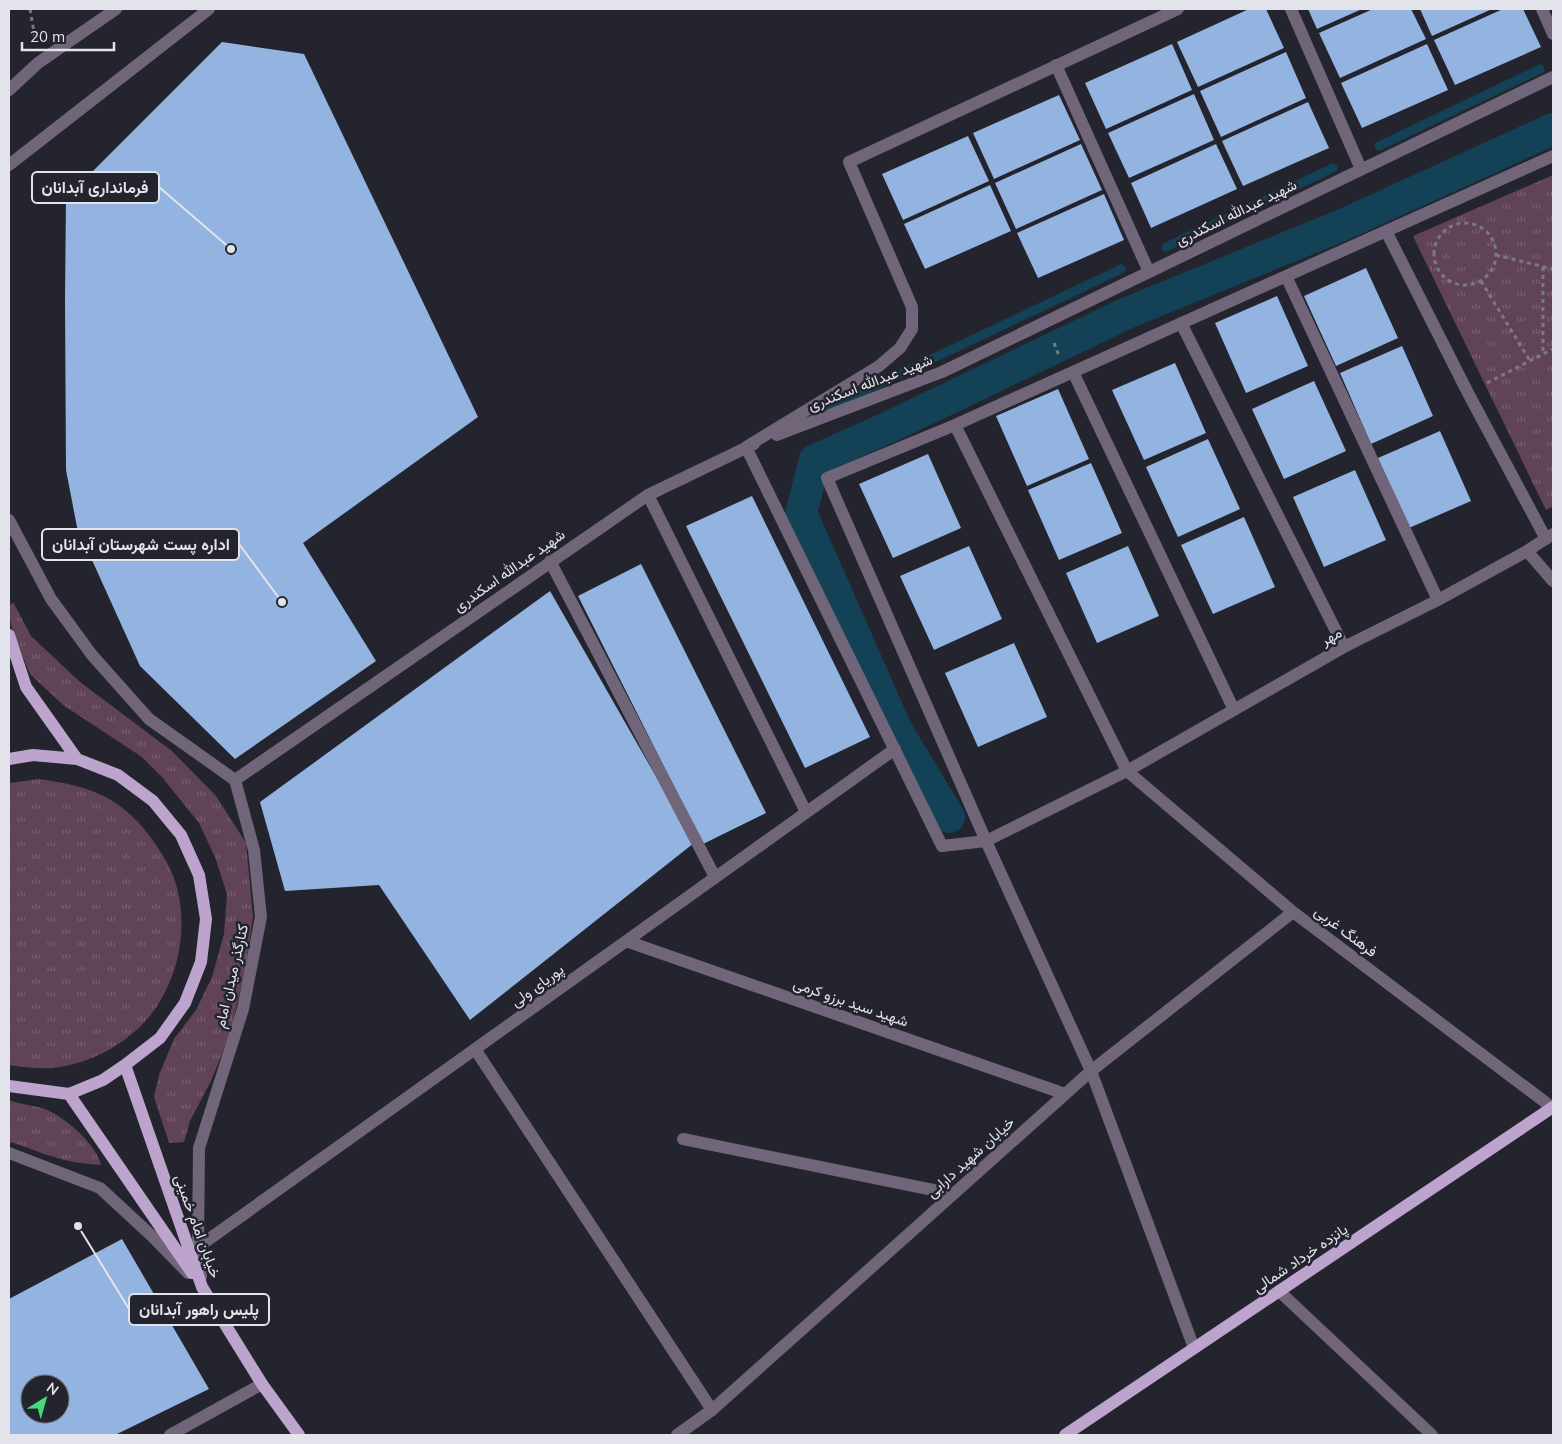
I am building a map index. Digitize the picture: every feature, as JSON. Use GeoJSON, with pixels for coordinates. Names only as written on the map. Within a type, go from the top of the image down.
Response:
{"type":"FeatureCollection","features":[{"type":"Feature","properties":{"kind":"main road"},"geometry":{"type":"LineString","coordinates":[[9,635],[26,687],[77,760]]}},
{"type":"Feature","properties":{"kind":"main road"},"geometry":{"type":"LineString","coordinates":[[9,758],[33,755],[77,760],[118,775],[153,801],[181,835],[199,875],[206,918],[201,962],[185,1002],[160,1038],[103,1080],[69,1094],[9,1086]]}},
{"type":"Feature","properties":{"kind":"main road","name":"خیابان امام خمینی"},"geometry":{"type":"LineString","coordinates":[[125,1065],[202,1287],[262,1384],[299,1435]]}},
{"type":"Feature","properties":{"kind":"main road"},"geometry":{"type":"LineString","coordinates":[[69,1094],[202,1287]]}},
{"type":"Feature","properties":{"kind":"main road","name":"پانزده خرداد شمالی"},"geometry":{"type":"LineString","coordinates":[[1065,1435],[1553,1107]]}},
{"type":"Feature","properties":{"kind":"street"},"geometry":{"type":"LineString","coordinates":[[9,90],[38,63],[116,9]]}},
{"type":"Feature","properties":{"kind":"street"},"geometry":{"type":"LineString","coordinates":[[9,165],[209,9]]}},
{"type":"Feature","properties":{"kind":"street"},"geometry":{"type":"LineString","coordinates":[[895,749],[746,447],[879,366],[900,348],[912,329],[912,307],[848,162],[1178,9]]}},
{"type":"Feature","properties":{"kind":"street"},"geometry":{"type":"LineString","coordinates":[[1291,9],[1361,169]]}},
{"type":"Feature","properties":{"kind":"street"},"geometry":{"type":"LineString","coordinates":[[1542,9],[1553,34]]}},
{"type":"Feature","properties":{"kind":"street"},"geometry":{"type":"LineString","coordinates":[[1056,65],[1149,272]]}},
{"type":"Feature","properties":{"kind":"street","name":"شهید عبدالله اسکندری"},"geometry":{"type":"LineString","coordinates":[[235,780],[648,495],[746,447],[942,372],[1553,77]]}},
{"type":"Feature","properties":{"kind":"street"},"geometry":{"type":"LineString","coordinates":[[1194,1348],[1091,1071],[986,841],[827,478],[955,425],[1553,156]]}},
{"type":"Feature","properties":{"kind":"street"},"geometry":{"type":"LineString","coordinates":[[1386,231],[1468,393],[1550,537]]}},
{"type":"Feature","properties":{"kind":"street"},"geometry":{"type":"LineString","coordinates":[[1286,276],[1438,600]]}},
{"type":"Feature","properties":{"kind":"street"},"geometry":{"type":"LineString","coordinates":[[1181,323],[1344,647]]}},
{"type":"Feature","properties":{"kind":"street"},"geometry":{"type":"LineString","coordinates":[[1070,373],[1234,710]]}},
{"type":"Feature","properties":{"kind":"street"},"geometry":{"type":"LineString","coordinates":[[955,425],[1127,771]]}},
{"type":"Feature","properties":{"kind":"street"},"geometry":{"type":"LineString","coordinates":[[648,495],[806,812]]}},
{"type":"Feature","properties":{"kind":"street"},"geometry":{"type":"LineString","coordinates":[[9,520],[51,599],[92,655],[150,719],[235,780]]}},
{"type":"Feature","properties":{"kind":"street","name":"مهر"},"geometry":{"type":"LineString","coordinates":[[895,749],[942,846],[986,841],[1127,771],[1344,647],[1438,600],[1550,537]]}},
{"type":"Feature","properties":{"kind":"street"},"geometry":{"type":"LineString","coordinates":[[1527,551],[1553,581]]}},
{"type":"Feature","properties":{"kind":"street"},"geometry":{"type":"LineString","coordinates":[[550,561],[716,877]]}},
{"type":"Feature","properties":{"kind":"street","name":"پوریای ولی"},"geometry":{"type":"LineString","coordinates":[[198,1247],[895,749]]}},
{"type":"Feature","properties":{"kind":"street","name":"فرهنگ غربی"},"geometry":{"type":"LineString","coordinates":[[1127,771],[1293,912],[1553,1107]]}},
{"type":"Feature","properties":{"kind":"street","name":"کنارگذر میدان امام"},"geometry":{"type":"LineString","coordinates":[[202,1287],[198,1247],[199,1148],[243,1009],[261,917],[254,850],[235,780]]}},
{"type":"Feature","properties":{"kind":"street","name":"خیابان شهید دارابی"},"geometry":{"type":"LineString","coordinates":[[677,1435],[712,1410],[1091,1071],[1293,912]]}},
{"type":"Feature","properties":{"kind":"street","name":"شهید سید برزو کرمی"},"geometry":{"type":"LineString","coordinates":[[626,941],[1065,1094]]}},
{"type":"Feature","properties":{"kind":"street"},"geometry":{"type":"LineString","coordinates":[[475,1049],[712,1410]]}},
{"type":"Feature","properties":{"kind":"street"},"geometry":{"type":"LineString","coordinates":[[684,1139],[953,1194]]}},
{"type":"Feature","properties":{"kind":"street"},"geometry":{"type":"LineString","coordinates":[[9,1153],[100,1188],[202,1287]]}},
{"type":"Feature","properties":{"kind":"street"},"geometry":{"type":"LineString","coordinates":[[1279,1292],[1432,1435]]}},
{"type":"Feature","properties":{"kind":"street"},"geometry":{"type":"LineString","coordinates":[[170,1435],[262,1384]]}},
{"type":"Feature","properties":{"kind":"path"},"geometry":{"type":"LineString","coordinates":[[1462,223],[1473,224],[1482,228],[1490,236],[1496,255],[1494,265],[1489,274],[1481,281],[1462,285],[1443,277],[1437,268],[1434,259],[1434,249],[1437,239],[1452,225],[1462,223]]}},
{"type":"Feature","properties":{"kind":"path"},"geometry":{"type":"LineString","coordinates":[[1496,255],[1553,270]]}},
{"type":"Feature","properties":{"kind":"path"},"geometry":{"type":"LineString","coordinates":[[1543,267],[1543,354]]}},
{"type":"Feature","properties":{"kind":"path"},"geometry":{"type":"LineString","coordinates":[[1481,281],[1530,361]]}},
{"type":"Feature","properties":{"kind":"path"},"geometry":{"type":"LineString","coordinates":[[1046,321],[1070,373]]}},
{"type":"Feature","properties":{"kind":"path"},"geometry":{"type":"LineString","coordinates":[[1468,393],[1553,349]]}},
{"type":"Feature","properties":{"kind":"green space"},"geometry":{"type":"Polygon","coordinates":[[[1553,175],[1553,506],[1546,510],[1413,236],[1553,175]]]}},
{"type":"Feature","properties":{"kind":"green space"},"geometry":{"type":"Polygon","coordinates":[[[13,602],[31,636],[80,682],[172,751],[216,796],[246,843],[253,917],[245,970],[230,1034],[211,1081],[190,1121],[184,1142],[169,1143],[154,1097],[159,1075],[174,1039],[196,1010],[212,977],[224,934],[227,894],[215,857],[199,823],[162,777],[142,757],[63,705],[30,674],[13,633],[9,607],[13,602]]]}},
{"type":"Feature","properties":{"kind":"green space"},"geometry":{"type":"Polygon","coordinates":[[[39,779],[87,789],[121,806],[133,817],[154,842],[170,869],[178,892],[181,908],[181,925],[180,942],[173,974],[158,1004],[141,1026],[111,1049],[88,1059],[58,1067],[30,1068],[9,1065],[9,783],[39,779]]]}},
{"type":"Feature","properties":{"kind":"green space"},"geometry":{"type":"Polygon","coordinates":[[[9,1100],[42,1108],[63,1119],[80,1133],[94,1149],[101,1165],[65,1160],[9,1142],[9,1100]]]}},
{"type":"Feature","properties":{"kind":"building"},"geometry":{"type":"Polygon","coordinates":[[[1249,9],[1266,9],[1284,48],[1198,87],[1177,42],[1249,9]]]}},
{"type":"Feature","properties":{"kind":"building"},"geometry":{"type":"Polygon","coordinates":[[[1308,9],[1362,9],[1317,29],[1308,9]]]}},
{"type":"Feature","properties":{"kind":"building"},"geometry":{"type":"Polygon","coordinates":[[[1373,9],[1411,9],[1426,39],[1340,78],[1319,33],[1373,9]]]}},
{"type":"Feature","properties":{"kind":"building"},"geometry":{"type":"Polygon","coordinates":[[[1420,9],[1492,9],[1432,36],[1420,9]]]}},
{"type":"Feature","properties":{"kind":"building"},"geometry":{"type":"Polygon","coordinates":[[[1503,9],[1523,9],[1541,47],[1455,85],[1434,40],[1503,9]]]}},
{"type":"Feature","properties":{"kind":"building"},"geometry":{"type":"Polygon","coordinates":[[[222,42],[304,54],[478,417],[303,543],[376,661],[235,759],[140,666],[77,527],[66,470],[66,198],[222,42]]]}},
{"type":"Feature","properties":{"kind":"building"},"geometry":{"type":"Polygon","coordinates":[[[1172,44],[1192,90],[1106,129],[1085,83],[1172,44]]]}},
{"type":"Feature","properties":{"kind":"building"},"geometry":{"type":"Polygon","coordinates":[[[1427,44],[1448,90],[1362,128],[1341,83],[1427,44]]]}},
{"type":"Feature","properties":{"kind":"building"},"geometry":{"type":"Polygon","coordinates":[[[1286,52],[1306,98],[1221,137],[1200,91],[1286,52]]]}},
{"type":"Feature","properties":{"kind":"building"},"geometry":{"type":"Polygon","coordinates":[[[1194,94],[1214,140],[1129,178],[1108,133],[1194,94]]]}},
{"type":"Feature","properties":{"kind":"building"},"geometry":{"type":"Polygon","coordinates":[[[1059,95],[1080,140],[994,179],[973,133],[1059,95]]]}},
{"type":"Feature","properties":{"kind":"building"},"geometry":{"type":"Polygon","coordinates":[[[1308,102],[1329,148],[1243,186],[1222,141],[1308,102]]]}},
{"type":"Feature","properties":{"kind":"building"},"geometry":{"type":"Polygon","coordinates":[[[968,136],[989,181],[903,220],[882,174],[968,136]]]}},
{"type":"Feature","properties":{"kind":"building"},"geometry":{"type":"Polygon","coordinates":[[[1081,144],[1102,190],[1016,229],[995,183],[1081,144]]]}},
{"type":"Feature","properties":{"kind":"building"},"geometry":{"type":"Polygon","coordinates":[[[1216,144],[1237,189],[1151,228],[1131,183],[1216,144]]]}},
{"type":"Feature","properties":{"kind":"building"},"geometry":{"type":"Polygon","coordinates":[[[990,185],[1011,231],[925,269],[904,224],[990,185]]]}},
{"type":"Feature","properties":{"kind":"building"},"geometry":{"type":"Polygon","coordinates":[[[1104,194],[1124,240],[1038,278],[1017,233],[1104,194]]]}},
{"type":"Feature","properties":{"kind":"building"},"geometry":{"type":"Polygon","coordinates":[[[1366,268],[1398,338],[1336,366],[1304,296],[1366,268]]]}},
{"type":"Feature","properties":{"kind":"building"},"geometry":{"type":"Polygon","coordinates":[[[1277,296],[1308,366],[1246,393],[1215,323],[1277,296]]]}},
{"type":"Feature","properties":{"kind":"building"},"geometry":{"type":"Polygon","coordinates":[[[1402,346],[1433,416],[1371,444],[1340,373],[1402,346]]]}},
{"type":"Feature","properties":{"kind":"building"},"geometry":{"type":"Polygon","coordinates":[[[1175,363],[1206,433],[1144,460],[1112,390],[1175,363]]]}},
{"type":"Feature","properties":{"kind":"building"},"geometry":{"type":"Polygon","coordinates":[[[1314,381],[1346,451],[1284,479],[1252,409],[1314,381]]]}},
{"type":"Feature","properties":{"kind":"building"},"geometry":{"type":"Polygon","coordinates":[[[1058,389],[1089,459],[1027,486],[996,416],[1058,389]]]}},
{"type":"Feature","properties":{"kind":"building"},"geometry":{"type":"Polygon","coordinates":[[[1440,431],[1471,501],[1409,528],[1378,458],[1440,431]]]}},
{"type":"Feature","properties":{"kind":"building"},"geometry":{"type":"Polygon","coordinates":[[[1208,439],[1240,509],[1178,537],[1146,467],[1208,439]]]}},
{"type":"Feature","properties":{"kind":"building"},"geometry":{"type":"Polygon","coordinates":[[[928,454],[961,528],[893,558],[859,484],[928,454]]]}},
{"type":"Feature","properties":{"kind":"building"},"geometry":{"type":"Polygon","coordinates":[[[1091,463],[1122,533],[1059,560],[1028,490],[1091,463]]]}},
{"type":"Feature","properties":{"kind":"building"},"geometry":{"type":"Polygon","coordinates":[[[1355,470],[1386,540],[1324,567],[1293,497],[1355,470]]]}},
{"type":"Feature","properties":{"kind":"building"},"geometry":{"type":"Polygon","coordinates":[[[752,496],[870,737],[805,768],[686,526],[752,496]]]}},
{"type":"Feature","properties":{"kind":"building"},"geometry":{"type":"Polygon","coordinates":[[[1244,517],[1275,587],[1213,614],[1181,545],[1244,517]]]}},
{"type":"Feature","properties":{"kind":"building"},"geometry":{"type":"Polygon","coordinates":[[[969,546],[1002,619],[934,650],[900,576],[969,546]]]}},
{"type":"Feature","properties":{"kind":"building"},"geometry":{"type":"Polygon","coordinates":[[[1128,546],[1159,616],[1097,643],[1066,573],[1128,546]]]}},
{"type":"Feature","properties":{"kind":"building"},"geometry":{"type":"Polygon","coordinates":[[[641,564],[766,813],[703,844],[578,596],[641,564]]]}},
{"type":"Feature","properties":{"kind":"building"},"geometry":{"type":"Polygon","coordinates":[[[550,591],[694,843],[470,1020],[379,885],[285,891],[260,802],[550,591]]]}},
{"type":"Feature","properties":{"kind":"building"},"geometry":{"type":"Polygon","coordinates":[[[1014,643],[1047,717],[978,747],[945,673],[1014,643]]]}},
{"type":"Feature","properties":{"kind":"building"},"geometry":{"type":"Polygon","coordinates":[[[122,1239],[209,1389],[115,1435],[9,1435],[9,1299],[122,1239]]]}},
{"type":"Feature","properties":{"kind":"waterway"},"geometry":{"type":"LineString","coordinates":[[1379,146],[1540,69]]}},
{"type":"Feature","properties":{"kind":"waterway"},"geometry":{"type":"LineString","coordinates":[[949,817],[896,729],[801,513],[815,460],[889,427],[1127,313],[1340,226],[1553,129]]}},
{"type":"Feature","properties":{"kind":"waterway"},"geometry":{"type":"LineString","coordinates":[[1166,247],[1333,168]]}},
{"type":"Feature","properties":{"kind":"waterway"},"geometry":{"type":"LineString","coordinates":[[818,413],[1121,269]]}},
{"type":"Feature","properties":{"kind":"waterway"},"geometry":{"type":"LineString","coordinates":[[815,460],[816,447]]}},
{"type":"Feature","properties":{"kind":"place","name":"فرمانداری آبدانان"},"geometry":{"type":"Point","coordinates":[231,249]}},
{"type":"Feature","properties":{"kind":"place","name":"اداره پست شهرستان آبدانان"},"geometry":{"type":"Point","coordinates":[282,602]}},
{"type":"Feature","properties":{"kind":"place","name":"پلیس راهور آبدانان"},"geometry":{"type":"Point","coordinates":[78,1226]}}]}
